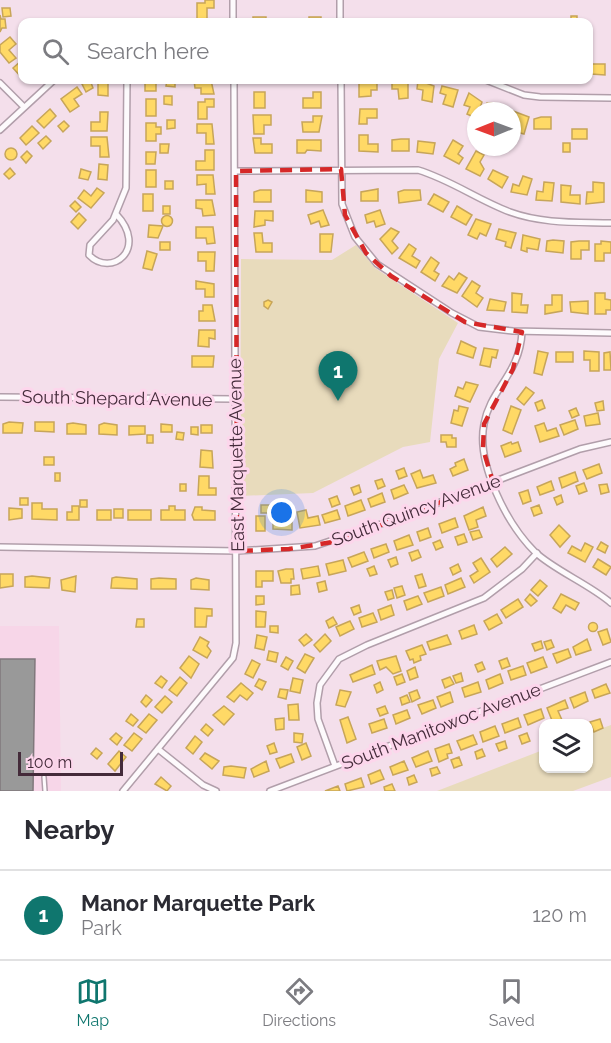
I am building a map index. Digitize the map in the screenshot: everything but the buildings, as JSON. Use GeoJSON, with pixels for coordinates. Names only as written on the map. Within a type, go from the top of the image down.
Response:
{"type":"FeatureCollection","features":[{"type":"Feature","properties":{"kind":"street"},"geometry":{"type":"LineString","coordinates":[[233,0],[233,18]]}},
{"type":"Feature","properties":{"kind":"street"},"geometry":{"type":"LineString","coordinates":[[340,0],[340,18]]}},
{"type":"Feature","properties":{"kind":"street"},"geometry":{"type":"LineString","coordinates":[[0,82],[24,107]]}},
{"type":"Feature","properties":{"kind":"street"},"geometry":{"type":"LineString","coordinates":[[0,130],[50,84]]}},
{"type":"Feature","properties":{"kind":"street"},"geometry":{"type":"LineString","coordinates":[[116,214],[129,234],[130,248],[126,255],[116,261],[96,260],[89,255],[90,245],[116,214],[127,178],[127,84]]}},
{"type":"Feature","properties":{"kind":"street","name":"East Marquette Avenue"},"geometry":{"type":"LineString","coordinates":[[123,791],[233,658],[238,627],[234,84]]}},
{"type":"Feature","properties":{"kind":"street"},"geometry":{"type":"LineString","coordinates":[[341,84],[342,204],[349,226],[377,264],[391,276],[465,322],[491,329],[522,332],[611,333]]}},
{"type":"Feature","properties":{"kind":"street"},"geometry":{"type":"LineString","coordinates":[[497,84],[540,97],[611,98]]}},
{"type":"Feature","properties":{"kind":"street"},"geometry":{"type":"LineString","coordinates":[[236,171],[418,170],[436,176],[491,204],[528,218],[557,222],[611,223]]}},
{"type":"Feature","properties":{"kind":"street"},"geometry":{"type":"LineString","coordinates":[[522,332],[513,369],[489,406],[483,424],[483,449],[493,482],[506,513],[537,553],[611,603]]}},
{"type":"Feature","properties":{"kind":"street","name":"South Shepard Avenue"},"geometry":{"type":"LineString","coordinates":[[0,397],[235,399]]}},
{"type":"Feature","properties":{"kind":"street","name":"South Quincy Avenue"},"geometry":{"type":"LineString","coordinates":[[0,547],[237,551],[289,549],[339,541],[580,449],[611,442]]}},
{"type":"Feature","properties":{"kind":"street"},"geometry":{"type":"LineString","coordinates":[[335,766],[318,719],[317,703],[320,685],[328,670],[339,659],[367,645],[484,598],[522,569],[537,553]]}},
{"type":"Feature","properties":{"kind":"street","name":"South Manitowoc Avenue"},"geometry":{"type":"LineString","coordinates":[[270,791],[611,662]]}},
{"type":"Feature","properties":{"kind":"street"},"geometry":{"type":"LineString","coordinates":[[158,749],[203,785],[216,791]]}},
{"type":"Feature","properties":{"kind":"lane"},"geometry":{"type":"LineString","coordinates":[[45,777],[45,791]]}},
{"type":"Feature","properties":{"kind":"highlighted area"},"geometry":{"type":"Polygon","coordinates":[[[341,169],[345,215],[366,253],[391,276],[465,322],[522,332],[513,369],[484,424],[483,449],[493,482],[339,541],[289,549],[237,551],[236,171],[341,169]]]}},
{"type":"Feature","properties":{"kind":"shaded area"},"geometry":{"type":"Polygon","coordinates":[[[356,245],[375,268],[458,323],[439,359],[430,442],[403,447],[313,493],[240,496],[241,259],[332,260],[356,245]]]}},
{"type":"Feature","properties":{"kind":"shaded area"},"geometry":{"type":"Polygon","coordinates":[[[0,626],[59,626],[61,791],[0,791],[0,626]]]}},
{"type":"Feature","properties":{"kind":"shaded area"},"geometry":{"type":"Polygon","coordinates":[[[611,725],[611,777],[573,791],[437,791],[539,752],[539,773],[593,773],[593,732],[611,725]]]}},
{"type":"Feature","properties":{"kind":"place","name":"Manor Marquette Park"},"geometry":{"type":"Point","coordinates":[338,401]}}]}
